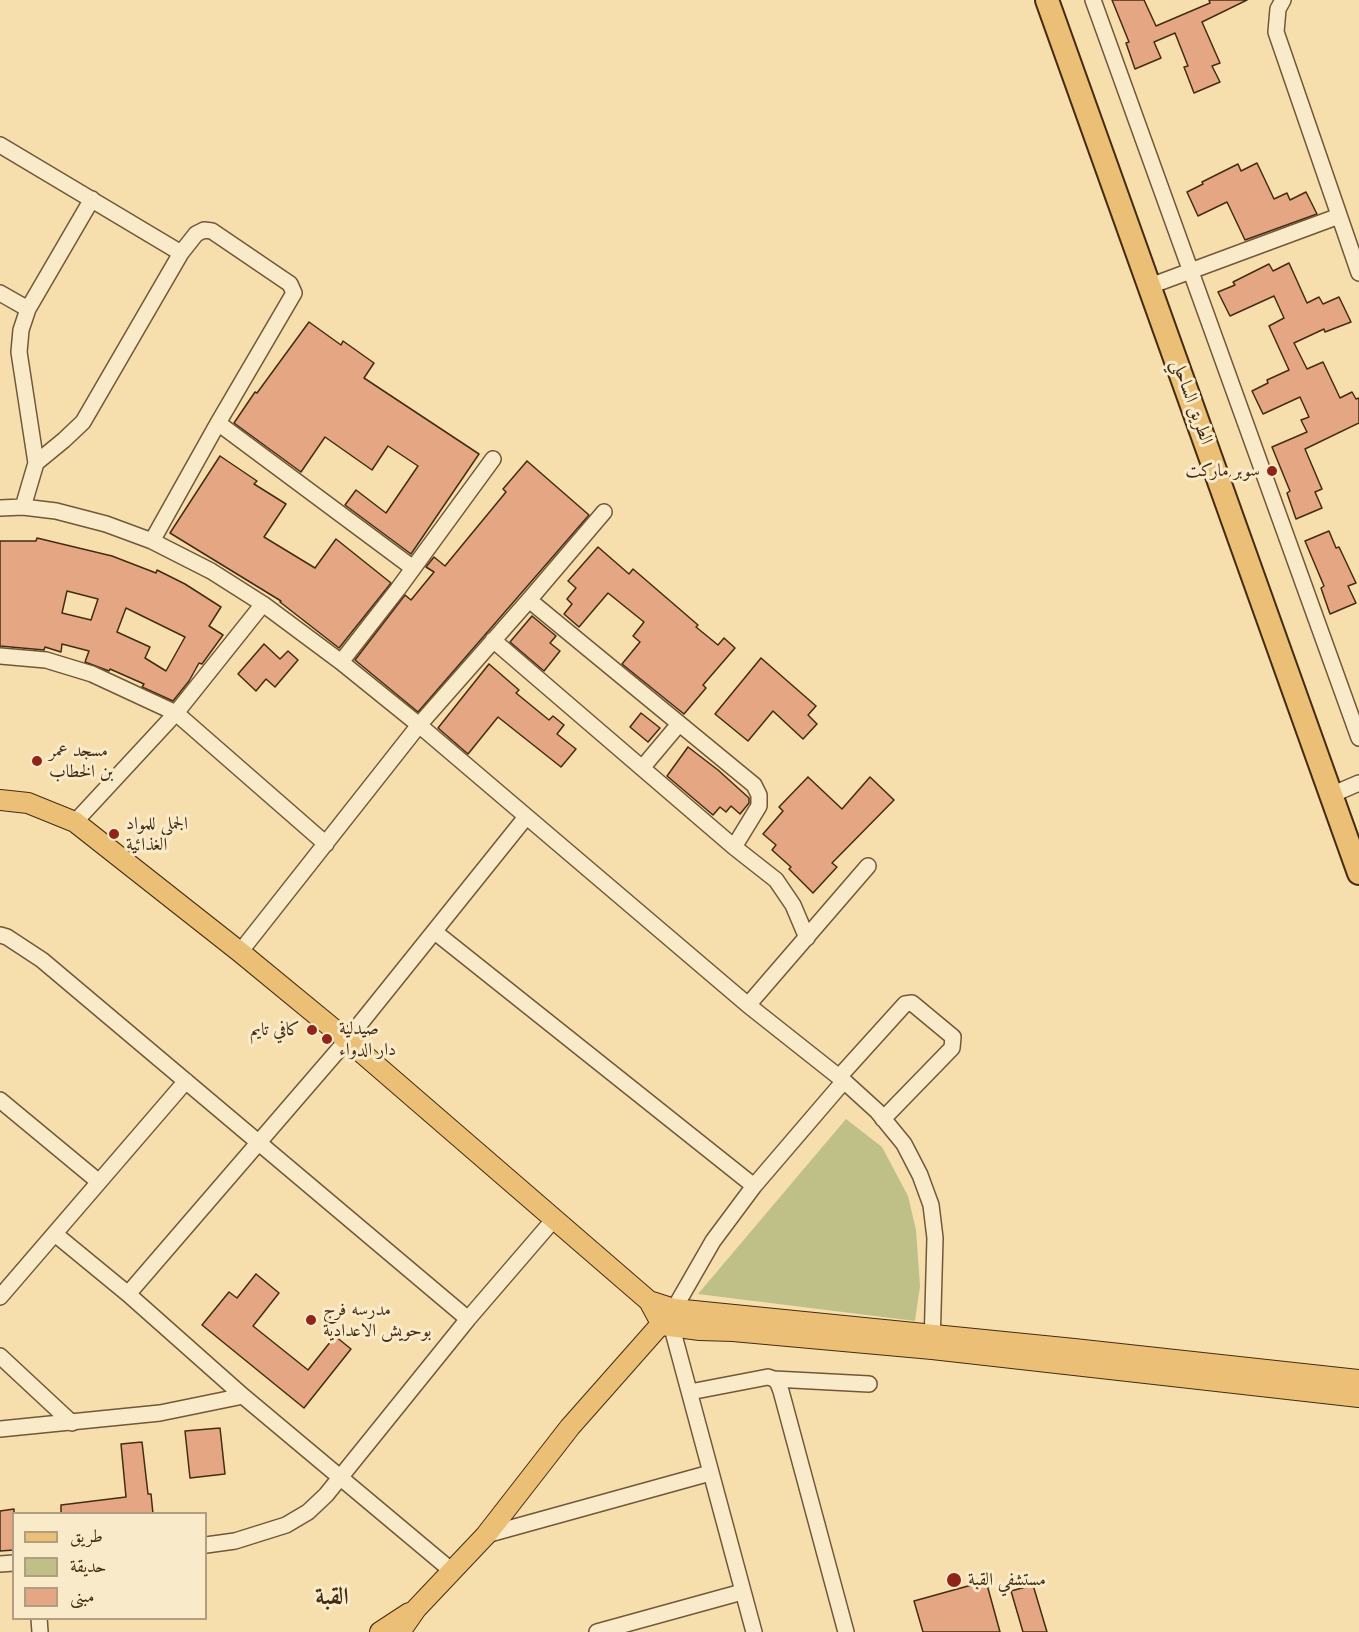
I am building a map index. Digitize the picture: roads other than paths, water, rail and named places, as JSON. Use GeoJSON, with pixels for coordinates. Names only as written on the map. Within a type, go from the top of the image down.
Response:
{"type":"FeatureCollection","features":[{"type":"Feature","properties":{"kind":"highway","name":"الطريق الساحلي"},"geometry":{"type":"LineString","coordinates":[[1047,0],[1359,873]]}},
{"type":"Feature","properties":{"kind":"main road"},"geometry":{"type":"LineString","coordinates":[[0,800],[28,803],[75,822],[347,1040],[650,1300],[669,1320],[932,1342],[1074,1349],[1359,1380]]}},
{"type":"Feature","properties":{"kind":"main road"},"geometry":{"type":"LineString","coordinates":[[400,1632],[416,1609],[486,1535],[570,1427],[669,1320]]}},
{"type":"Feature","properties":{"kind":"main road"},"geometry":{"type":"LineString","coordinates":[[932,1342],[1359,1397]]}},
{"type":"Feature","properties":{"kind":"main road"},"geometry":{"type":"LineString","coordinates":[[380,1632],[416,1609]]}},
{"type":"Feature","properties":{"kind":"street"},"geometry":{"type":"LineString","coordinates":[[1093,0],[1359,738]]}},
{"type":"Feature","properties":{"kind":"street"},"geometry":{"type":"LineString","coordinates":[[1283,0],[1278,9],[1276,33],[1359,273]]}},
{"type":"Feature","properties":{"kind":"street"},"geometry":{"type":"LineString","coordinates":[[0,145],[181,253]]}},
{"type":"Feature","properties":{"kind":"street"},"geometry":{"type":"LineString","coordinates":[[22,507],[36,463],[19,352],[21,330],[28,309],[92,199]]}},
{"type":"Feature","properties":{"kind":"street"},"geometry":{"type":"LineString","coordinates":[[1150,286],[1339,216]]}},
{"type":"Feature","properties":{"kind":"street"},"geometry":{"type":"LineString","coordinates":[[36,463],[83,422],[181,253],[195,234],[204,230],[212,231],[290,284],[294,293],[152,541]]}},
{"type":"Feature","properties":{"kind":"street"},"geometry":{"type":"LineString","coordinates":[[0,293],[28,309]]}},
{"type":"Feature","properties":{"kind":"street"},"geometry":{"type":"LineString","coordinates":[[218,423],[413,568]]}},
{"type":"Feature","properties":{"kind":"street"},"geometry":{"type":"LineString","coordinates":[[340,662],[493,459]]}},
{"type":"Feature","properties":{"kind":"street"},"geometry":{"type":"LineString","coordinates":[[0,508],[22,507],[56,511],[106,524],[152,541],[211,571],[263,604],[418,724],[748,1005],[842,1079],[883,1119],[904,1144],[920,1175],[931,1204],[934,1238],[932,1342]]}},
{"type":"Feature","properties":{"kind":"street"},"geometry":{"type":"LineString","coordinates":[[240,952],[418,724],[604,512]]}},
{"type":"Feature","properties":{"kind":"street"},"geometry":{"type":"LineString","coordinates":[[529,600],[754,785],[759,795],[759,806],[734,847]]}},
{"type":"Feature","properties":{"kind":"street"},"geometry":{"type":"LineString","coordinates":[[75,822],[176,713],[263,604]]}},
{"type":"Feature","properties":{"kind":"street"},"geometry":{"type":"LineString","coordinates":[[493,640],[734,847],[776,880],[793,905],[807,938]]}},
{"type":"Feature","properties":{"kind":"street"},"geometry":{"type":"LineString","coordinates":[[0,656],[46,660],[92,674],[176,713],[326,844]]}},
{"type":"Feature","properties":{"kind":"street"},"geometry":{"type":"LineString","coordinates":[[642,768],[679,724]]}},
{"type":"Feature","properties":{"kind":"street"},"geometry":{"type":"LineString","coordinates":[[1331,795],[1359,783]]}},
{"type":"Feature","properties":{"kind":"street"},"geometry":{"type":"LineString","coordinates":[[128,1294],[347,1040],[526,817]]}},
{"type":"Feature","properties":{"kind":"street"},"geometry":{"type":"LineString","coordinates":[[748,1005],[868,866]]}},
{"type":"Feature","properties":{"kind":"street"},"geometry":{"type":"LineString","coordinates":[[435,932],[754,1186]]}},
{"type":"Feature","properties":{"kind":"street"},"geometry":{"type":"LineString","coordinates":[[0,934],[42,960],[468,1319]]}},
{"type":"Feature","properties":{"kind":"street"},"geometry":{"type":"LineString","coordinates":[[754,1632],[669,1320],[713,1241],[754,1186],[905,1004],[912,1003],[953,1037],[952,1048],[883,1119]]}},
{"type":"Feature","properties":{"kind":"street"},"geometry":{"type":"LineString","coordinates":[[0,1297],[186,1081]]}},
{"type":"Feature","properties":{"kind":"street"},"geometry":{"type":"LineString","coordinates":[[0,1100],[99,1182]]}},
{"type":"Feature","properties":{"kind":"street"},"geometry":{"type":"LineString","coordinates":[[207,1545],[235,1541],[286,1525],[308,1512],[342,1478],[468,1319],[555,1218]]}},
{"type":"Feature","properties":{"kind":"street"},"geometry":{"type":"LineString","coordinates":[[55,1234],[128,1294],[243,1396],[453,1571]]}},
{"type":"Feature","properties":{"kind":"street"},"geometry":{"type":"LineString","coordinates":[[0,1356],[72,1423]]}},
{"type":"Feature","properties":{"kind":"street"},"geometry":{"type":"LineString","coordinates":[[690,1392],[768,1377],[868,1384]]}},
{"type":"Feature","properties":{"kind":"street"},"geometry":{"type":"LineString","coordinates":[[774,1379],[781,1391],[846,1632]]}},
{"type":"Feature","properties":{"kind":"street"},"geometry":{"type":"LineString","coordinates":[[0,1430],[160,1413],[243,1396]]}},
{"type":"Feature","properties":{"kind":"street"},"geometry":{"type":"LineString","coordinates":[[486,1535],[710,1473]]}},
{"type":"Feature","properties":{"kind":"street"},"geometry":{"type":"LineString","coordinates":[[597,1632],[742,1592]]}},
{"type":"Feature","properties":{"kind":"place","name":"سوبر ماركت"},"geometry":{"type":"Point","coordinates":[1272,471]}},
{"type":"Feature","properties":{"kind":"place","name":"مسجد عمر بن الخطاب"},"geometry":{"type":"Point","coordinates":[37,761]}},
{"type":"Feature","properties":{"kind":"place","name":"الجملي للمواد الغذائية"},"geometry":{"type":"Point","coordinates":[114,834]}},
{"type":"Feature","properties":{"kind":"place","name":"كافي تايم"},"geometry":{"type":"Point","coordinates":[312,1030]}},
{"type":"Feature","properties":{"kind":"place","name":"صيدلية دار الدواء"},"geometry":{"type":"Point","coordinates":[327,1039]}},
{"type":"Feature","properties":{"kind":"place","name":"مدرسه فرج بوحويش الاعدادية"},"geometry":{"type":"Point","coordinates":[311,1320]}},
{"type":"Feature","properties":{"kind":"place","name":"مستشفي القبة"},"geometry":{"type":"Point","coordinates":[954,1580]}},
{"type":"Feature","properties":{"kind":"district","name":"القبة"},"geometry":{"type":"Point","coordinates":[332,1597]}}]}
